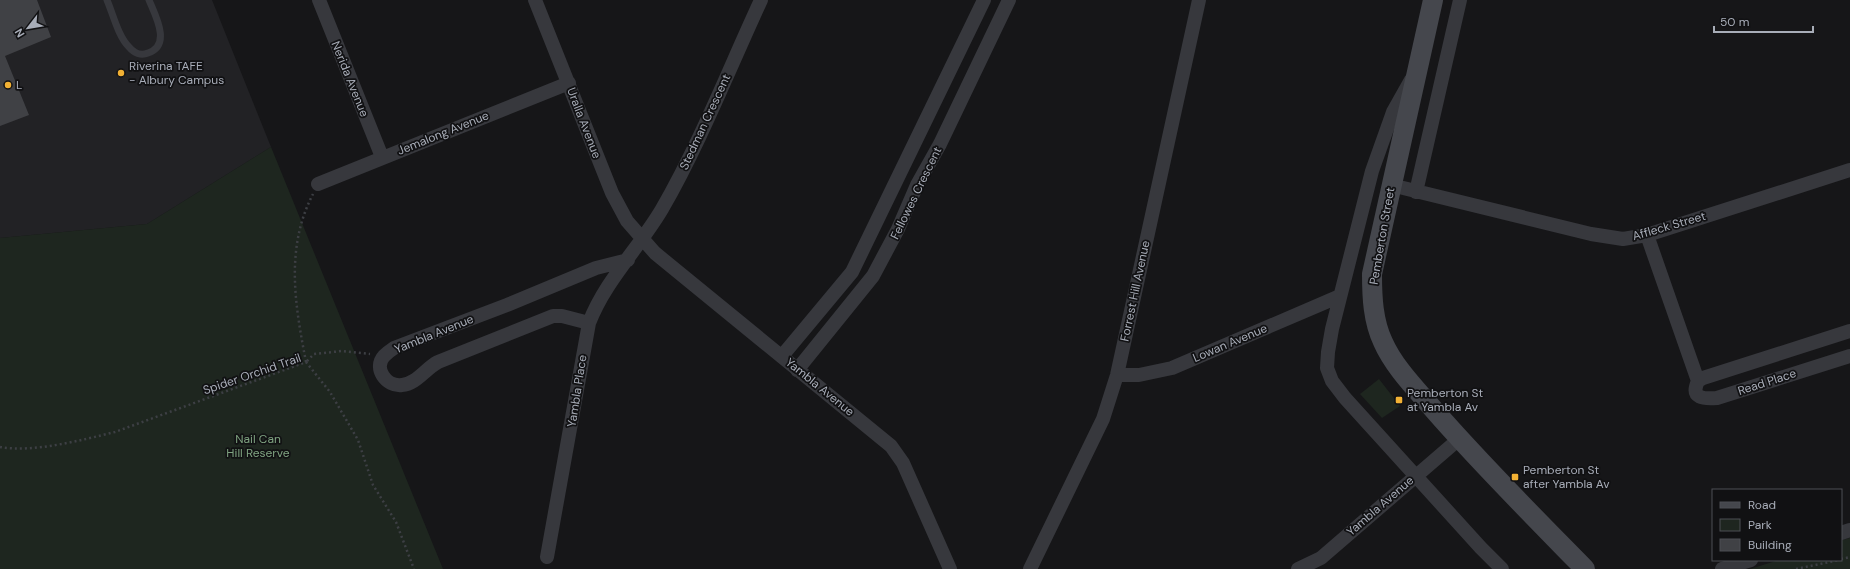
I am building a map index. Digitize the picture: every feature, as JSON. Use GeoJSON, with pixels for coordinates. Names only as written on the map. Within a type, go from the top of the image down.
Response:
{"type":"FeatureCollection","features":[{"type":"Feature","properties":{"kind":"main road","name":"Pemberton Street"},"geometry":{"type":"LineString","coordinates":[[1434,0],[1372,274],[1372,292],[1378,330],[1388,354],[1417,391],[1459,439],[1585,569]]}},
{"type":"Feature","properties":{"kind":"street","name":"Nerida Avenue"},"geometry":{"type":"LineString","coordinates":[[319,0],[382,157]]}},
{"type":"Feature","properties":{"kind":"street","name":"Uralla Avenue"},"geometry":{"type":"LineString","coordinates":[[536,0],[612,193],[628,221],[643,240]]}},
{"type":"Feature","properties":{"kind":"street","name":"Stedman Crescent"},"geometry":{"type":"LineString","coordinates":[[643,240],[682,172],[761,0]]}},
{"type":"Feature","properties":{"kind":"street","name":"Fellowes Crescent"},"geometry":{"type":"LineString","coordinates":[[782,356],[852,272],[984,0]]}},
{"type":"Feature","properties":{"kind":"street","name":"Fellowes Crescent"},"geometry":{"type":"LineString","coordinates":[[797,370],[874,276],[898,229],[917,185],[940,144],[1009,0]]}},
{"type":"Feature","properties":{"kind":"street","name":"Forrest Hill Avenue"},"geometry":{"type":"LineString","coordinates":[[1030,569],[1104,419],[1117,375],[1199,0]]}},
{"type":"Feature","properties":{"kind":"street"},"geometry":{"type":"LineString","coordinates":[[1416,192],[1460,0]]}},
{"type":"Feature","properties":{"kind":"street","name":"Pemberton Street"},"geometry":{"type":"LineString","coordinates":[[1418,66],[1393,112],[1372,171],[1340,296],[1328,352],[1327,368],[1329,374],[1346,398],[1480,548],[1502,569]]}},
{"type":"Feature","properties":{"kind":"street","name":"Jemalong Avenue"},"geometry":{"type":"LineString","coordinates":[[318,184],[569,83]]}},
{"type":"Feature","properties":{"kind":"street","name":"Affleck Street"},"geometry":{"type":"LineString","coordinates":[[1391,185],[1603,236],[1623,239],[1647,235],[1850,170]]}},
{"type":"Feature","properties":{"kind":"street","name":"Read Place"},"geometry":{"type":"LineString","coordinates":[[1647,235],[1698,381],[1696,386],[1698,396],[1703,399],[1717,398],[1850,356]]}},
{"type":"Feature","properties":{"kind":"street","name":"Yambla Place"},"geometry":{"type":"LineString","coordinates":[[547,557],[589,323],[603,292],[643,240]]}},
{"type":"Feature","properties":{"kind":"street","name":"Yambla Avenue"},"geometry":{"type":"LineString","coordinates":[[643,240],[655,252],[797,370],[876,432],[898,454],[950,569]]}},
{"type":"Feature","properties":{"kind":"street","name":"Yambla Avenue"},"geometry":{"type":"LineString","coordinates":[[589,323],[562,316],[553,316],[438,362],[428,367],[412,382],[401,385],[389,383],[384,379],[381,369],[383,356],[394,348],[507,305],[596,268],[628,260]]}},
{"type":"Feature","properties":{"kind":"street","name":"Lowan Avenue"},"geometry":{"type":"LineString","coordinates":[[1117,375],[1139,375],[1172,368],[1340,296]]}},
{"type":"Feature","properties":{"kind":"street","name":"Read Place"},"geometry":{"type":"LineString","coordinates":[[1698,381],[1850,331]]}},
{"type":"Feature","properties":{"kind":"street","name":"Yambla Avenue"},"geometry":{"type":"LineString","coordinates":[[1298,569],[1321,558],[1459,439]]}},
{"type":"Feature","properties":{"kind":"street"},"geometry":{"type":"LineString","coordinates":[[1722,569],[1749,561]]}},
{"type":"Feature","properties":{"kind":"lane"},"geometry":{"type":"LineString","coordinates":[[107,0],[125,43],[136,53],[143,55],[151,52],[158,46],[161,36],[158,22],[149,0]]}},
{"type":"Feature","properties":{"kind":"path"},"geometry":{"type":"LineString","coordinates":[[306,362],[295,299],[295,261],[299,227],[303,214],[318,184]]}},
{"type":"Feature","properties":{"kind":"path"},"geometry":{"type":"LineString","coordinates":[[306,362],[314,354],[342,351],[383,356]]}},
{"type":"Feature","properties":{"kind":"path","name":"Spider Orchid Trail"},"geometry":{"type":"LineString","coordinates":[[0,447],[45,446],[82,440],[115,432],[306,362],[330,392],[358,440],[374,485],[396,522],[414,569]]}},
{"type":"Feature","properties":{"kind":"path"},"geometry":{"type":"LineString","coordinates":[[1796,569],[1835,561]]}},
{"type":"Feature","properties":{"kind":"shaded area","name":"Riverina TAFE - Albury Campus"},"geometry":{"type":"Polygon","coordinates":[[[0,0],[212,0],[271,147],[147,224],[0,238],[0,0]]]}},
{"type":"Feature","properties":{"kind":"green space","name":"Nail Can Hill Reserve"},"geometry":{"type":"Polygon","coordinates":[[[271,147],[443,569],[0,569],[0,238],[147,224],[271,147]]]}},
{"type":"Feature","properties":{"kind":"green space"},"geometry":{"type":"Polygon","coordinates":[[[1379,379],[1400,406],[1382,418],[1360,394],[1379,379]]]}},
{"type":"Feature","properties":{"kind":"green space"},"geometry":{"type":"Polygon","coordinates":[[[1850,538],[1850,569],[1750,569],[1776,561],[1842,561],[1842,540],[1850,538]]]}},
{"type":"Feature","properties":{"kind":"building","name":"L"},"geometry":{"type":"Polygon","coordinates":[[[0,0],[37,0],[51,37],[5,56],[29,115],[0,126],[0,0]]]}},
{"type":"Feature","properties":{"kind":"place","name":"Riverina TAFE - Albury Campus"},"geometry":{"type":"Point","coordinates":[121,73]}},
{"type":"Feature","properties":{"kind":"place","name":"L"},"geometry":{"type":"Point","coordinates":[8,85]}},
{"type":"Feature","properties":{"kind":"place","name":"Pemberton St at Yambla Av"},"geometry":{"type":"Point","coordinates":[1399,400]}},
{"type":"Feature","properties":{"kind":"place","name":"Pemberton St after Yambla Av"},"geometry":{"type":"Point","coordinates":[1515,477]}}]}
